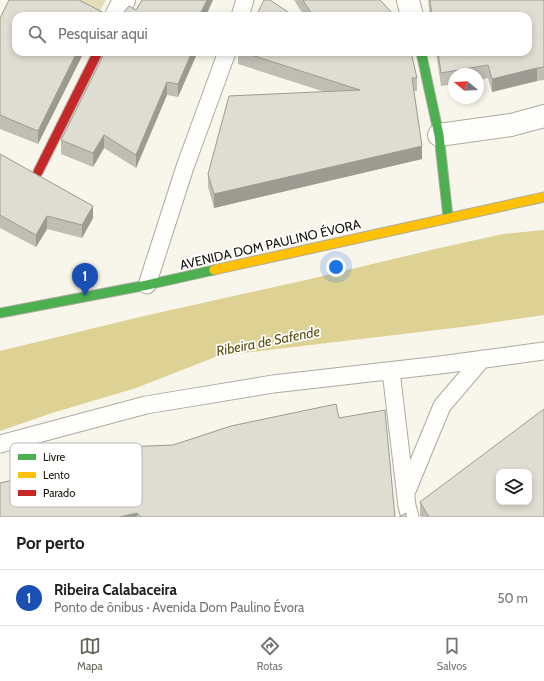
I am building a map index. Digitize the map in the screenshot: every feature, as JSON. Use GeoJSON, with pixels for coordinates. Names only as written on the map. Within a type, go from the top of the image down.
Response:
{"type":"FeatureCollection","features":[{"type":"Feature","properties":{"kind":"main road"},"geometry":{"type":"LineString","coordinates":[[38,172],[96,56]]}},
{"type":"Feature","properties":{"kind":"main road"},"geometry":{"type":"LineString","coordinates":[[422,56],[439,135],[448,218]]}},
{"type":"Feature","properties":{"kind":"main road","name":"AVENIDA DOM PAULINO ÉVORA"},"geometry":{"type":"LineString","coordinates":[[0,313],[147,285],[544,197]]}},
{"type":"Feature","properties":{"kind":"street"},"geometry":{"type":"LineString","coordinates":[[118,12],[124,0]]}},
{"type":"Feature","properties":{"kind":"street"},"geometry":{"type":"LineString","coordinates":[[408,0],[411,12]]}},
{"type":"Feature","properties":{"kind":"street"},"geometry":{"type":"LineString","coordinates":[[439,135],[511,125],[544,116]]}},
{"type":"Feature","properties":{"kind":"lane"},"geometry":{"type":"LineString","coordinates":[[241,12],[245,0]]}},
{"type":"Feature","properties":{"kind":"lane"},"geometry":{"type":"LineString","coordinates":[[147,285],[185,167],[226,56]]}},
{"type":"Feature","properties":{"kind":"lane"},"geometry":{"type":"LineString","coordinates":[[0,444],[146,405],[273,384],[391,371],[544,351]]}},
{"type":"Feature","properties":{"kind":"lane"},"geometry":{"type":"LineString","coordinates":[[406,493],[442,406],[482,359]]}},
{"type":"Feature","properties":{"kind":"lane"},"geometry":{"type":"LineString","coordinates":[[391,371],[410,517]]}},
{"type":"Feature","properties":{"kind":"shaded area"},"geometry":{"type":"Polygon","coordinates":[[[55,0],[106,0],[99,12],[86,12],[55,0]]]}},
{"type":"Feature","properties":{"kind":"water","name":"Ribeira de Safende"},"geometry":{"type":"Polygon","coordinates":[[[544,230],[544,315],[462,327],[218,356],[136,388],[52,413],[0,431],[0,351],[144,316],[306,280],[435,249],[503,234],[544,230]]]}},
{"type":"Feature","properties":{"kind":"building"},"geometry":{"type":"Polygon","coordinates":[[[9,0],[79,0],[102,12],[12,12],[12,56],[75,56],[38,131],[0,115],[0,18],[9,0]]]}},
{"type":"Feature","properties":{"kind":"building"},"geometry":{"type":"Polygon","coordinates":[[[142,0],[207,0],[201,12],[124,12],[129,6],[136,10],[142,0]]]}},
{"type":"Feature","properties":{"kind":"building"},"geometry":{"type":"Polygon","coordinates":[[[264,0],[270,0],[288,12],[258,12],[264,0]]]}},
{"type":"Feature","properties":{"kind":"building"},"geometry":{"type":"Polygon","coordinates":[[[303,0],[380,0],[391,12],[310,12],[303,0]]]}},
{"type":"Feature","properties":{"kind":"building"},"geometry":{"type":"Polygon","coordinates":[[[430,0],[544,0],[544,67],[492,79],[488,65],[470,68],[448,68],[448,72],[441,73],[439,56],[532,56],[532,12],[432,12],[430,0]]]}},
{"type":"Feature","properties":{"kind":"building"},"geometry":{"type":"Polygon","coordinates":[[[103,56],[190,56],[178,84],[167,82],[136,155],[104,135],[93,153],[61,140],[103,56]]]}},
{"type":"Feature","properties":{"kind":"building"},"geometry":{"type":"Polygon","coordinates":[[[254,56],[412,56],[417,78],[412,78],[422,146],[214,194],[208,174],[229,96],[360,90],[254,56]]]}},
{"type":"Feature","properties":{"kind":"building"},"geometry":{"type":"Polygon","coordinates":[[[0,154],[93,206],[82,225],[47,216],[36,235],[0,215],[0,154]]]}},
{"type":"Feature","properties":{"kind":"building"},"geometry":{"type":"Polygon","coordinates":[[[336,404],[339,418],[385,410],[395,517],[141,517],[137,513],[119,517],[0,517],[0,483],[10,481],[10,507],[142,507],[142,446],[173,445],[231,426],[336,404]]]}},
{"type":"Feature","properties":{"kind":"building"},"geometry":{"type":"Polygon","coordinates":[[[544,409],[544,517],[429,517],[420,502],[544,409]]]}},
{"type":"Feature","properties":{"kind":"building"},"geometry":{"type":"Polygon","coordinates":[[[406,513],[406,517],[399,517],[406,513]]]}},
{"type":"Feature","properties":{"kind":"traffic: fast"},"geometry":{"type":"LineString","coordinates":[[422,56],[439,135],[448,217]]}},
{"type":"Feature","properties":{"kind":"traffic: fast"},"geometry":{"type":"LineString","coordinates":[[0,313],[147,285],[214,270]]}},
{"type":"Feature","properties":{"kind":"traffic: slow"},"geometry":{"type":"LineString","coordinates":[[214,270],[544,197]]}},
{"type":"Feature","properties":{"kind":"traffic: jam"},"geometry":{"type":"LineString","coordinates":[[38,172],[96,56]]}},
{"type":"Feature","properties":{"kind":"place","name":"Ribeira Calabaceira"},"geometry":{"type":"Point","coordinates":[85,296]}}]}
